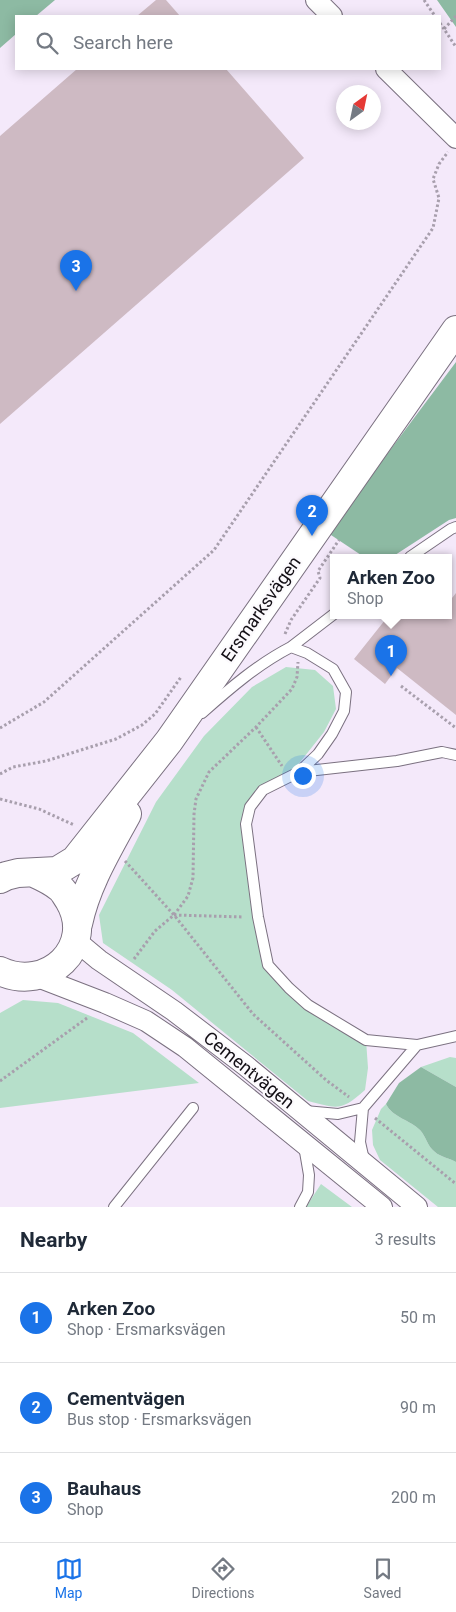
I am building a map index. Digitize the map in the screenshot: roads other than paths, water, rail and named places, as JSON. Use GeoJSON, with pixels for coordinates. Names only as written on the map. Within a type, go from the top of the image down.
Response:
{"type":"FeatureCollection","features":[{"type":"Feature","properties":{"kind":"main road","name":"Ersmarksvägen"},"geometry":{"type":"LineString","coordinates":[[13,873],[57,872],[75,860],[169,741],[456,330]]}},
{"type":"Feature","properties":{"kind":"main road","name":"Ersmarksvägen"},"geometry":{"type":"LineString","coordinates":[[14,977],[46,973],[61,964],[71,950],[81,908],[92,883],[120,828],[169,741]]}},
{"type":"Feature","properties":{"kind":"main road"},"geometry":{"type":"LineString","coordinates":[[13,873],[50,880],[62,889],[75,911],[76,932]]}},
{"type":"Feature","properties":{"kind":"street"},"geometry":{"type":"LineString","coordinates":[[316,0],[331,15]]}},
{"type":"Feature","properties":{"kind":"street"},"geometry":{"type":"LineString","coordinates":[[387,70],[453,144]]}},
{"type":"Feature","properties":{"kind":"street","name":"Cementvägen"},"geometry":{"type":"LineString","coordinates":[[76,932],[99,960],[174,1011],[246,1066],[417,1207]]}},
{"type":"Feature","properties":{"kind":"street","name":"Cementvägen"},"geometry":{"type":"LineString","coordinates":[[14,977],[105,1003],[146,1021],[185,1047],[382,1207]]}},
{"type":"Feature","properties":{"kind":"lane"},"geometry":{"type":"LineString","coordinates":[[414,554],[450,529],[456,527]]}},
{"type":"Feature","properties":{"kind":"lane"},"geometry":{"type":"LineString","coordinates":[[169,741],[228,689],[291,647],[330,617]]}},
{"type":"Feature","properties":{"kind":"lane"},"geometry":{"type":"LineString","coordinates":[[291,647],[307,653],[333,669],[346,692],[344,711],[332,734],[318,754],[294,774],[263,790],[250,807],[246,824],[258,918],[268,965],[308,1005],[366,1040],[417,1045],[456,1036]]}},
{"type":"Feature","properties":{"kind":"lane"},"geometry":{"type":"LineString","coordinates":[[294,774],[397,761],[442,752],[456,755]]}},
{"type":"Feature","properties":{"kind":"lane"},"geometry":{"type":"LineString","coordinates":[[365,1166],[360,1142],[363,1108],[417,1045]]}},
{"type":"Feature","properties":{"kind":"lane"},"geometry":{"type":"LineString","coordinates":[[114,1207],[193,1108]]}},
{"type":"Feature","properties":{"kind":"lane"},"geometry":{"type":"LineString","coordinates":[[299,1111],[338,1114],[363,1108]]}},
{"type":"Feature","properties":{"kind":"lane"},"geometry":{"type":"LineString","coordinates":[[300,1207],[308,1192],[310,1176],[303,1142]]}},
{"type":"Feature","properties":{"kind":"place","name":"Bauhaus"},"geometry":{"type":"Point","coordinates":[76,291]}},
{"type":"Feature","properties":{"kind":"place","name":"Cementvägen"},"geometry":{"type":"Point","coordinates":[312,536]}},
{"type":"Feature","properties":{"kind":"place","name":"Arken Zoo"},"geometry":{"type":"Point","coordinates":[391,676]}}]}
